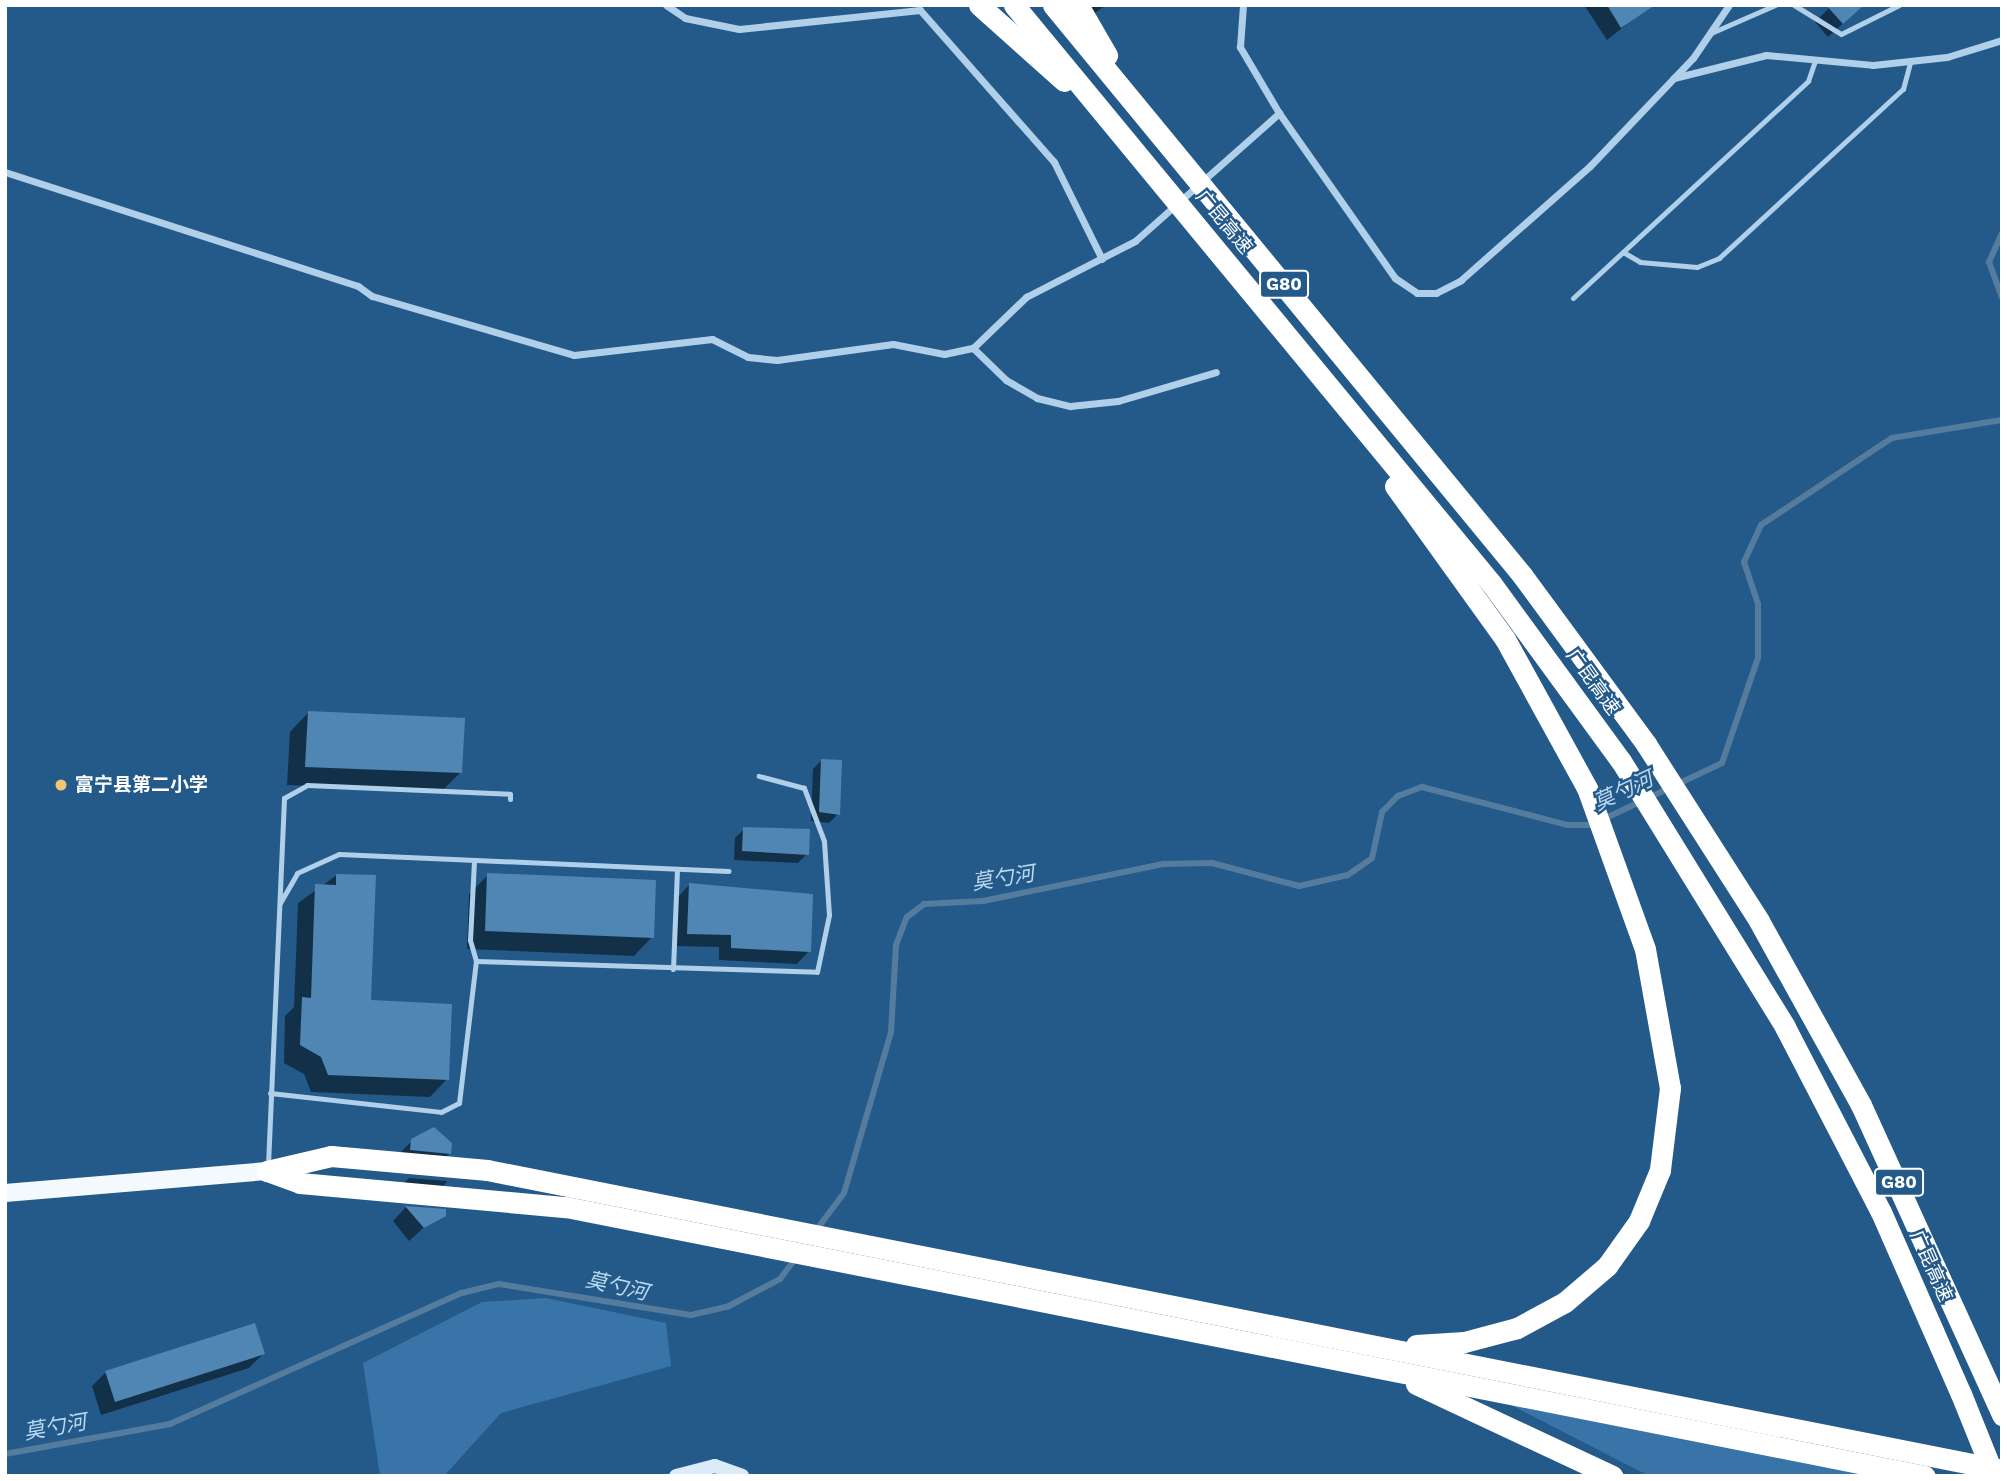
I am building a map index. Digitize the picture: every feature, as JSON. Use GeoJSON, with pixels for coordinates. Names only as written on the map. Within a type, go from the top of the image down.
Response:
{"type":"FeatureCollection","features":[{"type":"Feature","properties":{"kind":"highway"},"geometry":{"type":"LineString","coordinates":[[979,5],[1118,130]]}},
{"type":"Feature","properties":{"kind":"highway","name":"广昆高速"},"geometry":{"type":"LineString","coordinates":[[1014,5],[1235,272],[1621,761],[1762,987],[1881,1212],[1962,1394],[1994,1476]]}},
{"type":"Feature","properties":{"kind":"highway","name":"广昆高速"},"geometry":{"type":"LineString","coordinates":[[1053,5],[1513,564],[1646,744],[1787,971],[1952,1294],[2000,1399]]}},
{"type":"Feature","properties":{"kind":"highway"},"geometry":{"type":"LineString","coordinates":[[1078,5],[1140,111]]}},
{"type":"Feature","properties":{"kind":"highway"},"geometry":{"type":"LineString","coordinates":[[1329,1347],[1437,1345],[1491,1337],[1553,1309],[1606,1266],[1645,1209],[1667,1143],[1670,1088],[1651,977],[1587,788],[1484,590]]}},
{"type":"Feature","properties":{"kind":"highway"},"geometry":{"type":"LineString","coordinates":[[267,1171],[331,1156],[487,1170],[881,1248],[1925,1476]]}},
{"type":"Feature","properties":{"kind":"highway"},"geometry":{"type":"LineString","coordinates":[[267,1171],[300,1183],[566,1206],[866,1266],[1329,1347],[2002,1470]]}},
{"type":"Feature","properties":{"kind":"highway"},"geometry":{"type":"LineString","coordinates":[[1329,1347],[1422,1386],[1612,1476]]}},
{"type":"Feature","properties":{"kind":"main road"},"geometry":{"type":"LineString","coordinates":[[5,1193],[267,1171]]}},
{"type":"Feature","properties":{"kind":"main road"},"geometry":{"type":"LineString","coordinates":[[677,1476],[715,1466],[742,1476]]}},
{"type":"Feature","properties":{"kind":"street"},"geometry":{"type":"LineString","coordinates":[[666,5],[685,18],[739,29],[920,10],[1054,162],[1102,259]]}},
{"type":"Feature","properties":{"kind":"street"},"geometry":{"type":"LineString","coordinates":[[1243,5],[1240,47],[1279,113],[1395,278],[1426,294],[1461,280],[1590,166],[1674,78],[1711,33],[1729,5]]}},
{"type":"Feature","properties":{"kind":"street"},"geometry":{"type":"LineString","coordinates":[[1674,78],[1766,55],[1815,61],[1910,62],[2002,40]]}},
{"type":"Feature","properties":{"kind":"street"},"geometry":{"type":"LineString","coordinates":[[5,172],[358,286],[372,296],[574,355],[712,339],[748,357],[777,360],[856,346],[893,344],[944,354],[973,348],[1026,298],[1135,241],[1279,113]]}},
{"type":"Feature","properties":{"kind":"street"},"geometry":{"type":"LineString","coordinates":[[973,348],[1027,392],[1070,405],[1118,401],[1216,372]]}},
{"type":"Feature","properties":{"kind":"lane"},"geometry":{"type":"LineString","coordinates":[[1711,33],[1775,5]]}},
{"type":"Feature","properties":{"kind":"lane"},"geometry":{"type":"LineString","coordinates":[[1794,5],[1841,34],[1899,5]]}},
{"type":"Feature","properties":{"kind":"lane"},"geometry":{"type":"LineString","coordinates":[[1573,298],[1808,81],[1815,61]]}},
{"type":"Feature","properties":{"kind":"lane"},"geometry":{"type":"LineString","coordinates":[[1623,252],[1640,262],[1697,267],[1719,258],[1903,89],[1910,62]]}},
{"type":"Feature","properties":{"kind":"lane"},"geometry":{"type":"LineString","coordinates":[[476,961],[807,975],[820,968],[829,915],[824,841],[804,788],[759,776]]}},
{"type":"Feature","properties":{"kind":"lane"},"geometry":{"type":"LineString","coordinates":[[267,1171],[282,806],[289,790],[320,785],[510,794],[510,799]]}},
{"type":"Feature","properties":{"kind":"lane"},"geometry":{"type":"LineString","coordinates":[[278,916],[289,883],[327,856],[729,871]]}},
{"type":"Feature","properties":{"kind":"lane"},"geometry":{"type":"LineString","coordinates":[[271,1093],[441,1112],[454,1108],[476,961],[470,940],[474,860]]}},
{"type":"Feature","properties":{"kind":"lane"},"geometry":{"type":"LineString","coordinates":[[673,969],[677,869]]}},
{"type":"Feature","properties":{"kind":"shaded area"},"geometry":{"type":"Polygon","coordinates":[[[546,1298],[666,1323],[671,1366],[501,1413],[444,1476],[380,1476],[363,1363],[482,1302],[546,1298]]]}},
{"type":"Feature","properties":{"kind":"shaded area"},"geometry":{"type":"Polygon","coordinates":[[[1505,1402],[1889,1476],[1649,1476],[1505,1402]]]}},
{"type":"Feature","properties":{"kind":"building"},"geometry":{"type":"Polygon","coordinates":[[[1607,5],[1655,5],[1621,28],[1607,5]]]}},
{"type":"Feature","properties":{"kind":"building"},"geometry":{"type":"Polygon","coordinates":[[[1826,5],[1864,5],[1843,24],[1826,5]]]}},
{"type":"Feature","properties":{"kind":"building"},"geometry":{"type":"Polygon","coordinates":[[[308,711],[465,718],[462,773],[305,767],[308,711]]]}},
{"type":"Feature","properties":{"kind":"building"},"geometry":{"type":"Polygon","coordinates":[[[821,759],[842,760],[840,815],[819,812],[821,759]]]}},
{"type":"Feature","properties":{"kind":"building"},"geometry":{"type":"Polygon","coordinates":[[[743,827],[810,829],[809,855],[742,851],[743,827]]]}},
{"type":"Feature","properties":{"kind":"building"},"geometry":{"type":"Polygon","coordinates":[[[487,873],[656,880],[654,938],[485,931],[487,873]]]}},
{"type":"Feature","properties":{"kind":"building"},"geometry":{"type":"Polygon","coordinates":[[[336,874],[376,875],[371,1000],[452,1004],[449,1080],[328,1075],[321,1057],[300,1045],[302,997],[311,998],[315,884],[336,885],[336,874]]]}},
{"type":"Feature","properties":{"kind":"building"},"geometry":{"type":"Polygon","coordinates":[[[689,883],[813,894],[811,952],[731,948],[731,935],[687,934],[689,883]]]}},
{"type":"Feature","properties":{"kind":"building"},"geometry":{"type":"Polygon","coordinates":[[[434,1127],[452,1143],[451,1154],[410,1150],[411,1139],[434,1127]]]}},
{"type":"Feature","properties":{"kind":"building"},"geometry":{"type":"Polygon","coordinates":[[[405,1206],[446,1209],[446,1216],[424,1228],[405,1206]]]}},
{"type":"Feature","properties":{"kind":"building"},"geometry":{"type":"Polygon","coordinates":[[[255,1323],[265,1354],[115,1402],[105,1371],[255,1323]]]}},
{"type":"Feature","properties":{"kind":"waterway","name":"莫勺河"},"geometry":{"type":"LineString","coordinates":[[2002,233],[1989,262],[2002,297]]}},
{"type":"Feature","properties":{"kind":"waterway","name":"莫勺河"},"geometry":{"type":"LineString","coordinates":[[817,1229],[844,1193],[891,1032],[896,945],[907,917],[924,904],[983,901],[1164,864],[1212,863],[1299,886],[1348,875],[1372,858],[1382,812],[1398,796],[1422,787],[1568,825],[1591,825],[1722,763],[1758,658],[1758,604],[1744,562],[1761,525],[1892,438],[2002,420]]}},
{"type":"Feature","properties":{"kind":"waterway","name":"莫勺河"},"geometry":{"type":"LineString","coordinates":[[5,1454],[170,1424],[462,1293],[499,1284],[691,1315],[729,1306],[780,1279],[796,1258]]}},
{"type":"Feature","properties":{"kind":"place","name":"富宁县第二小学"},"geometry":{"type":"Point","coordinates":[61,785]}}]}
